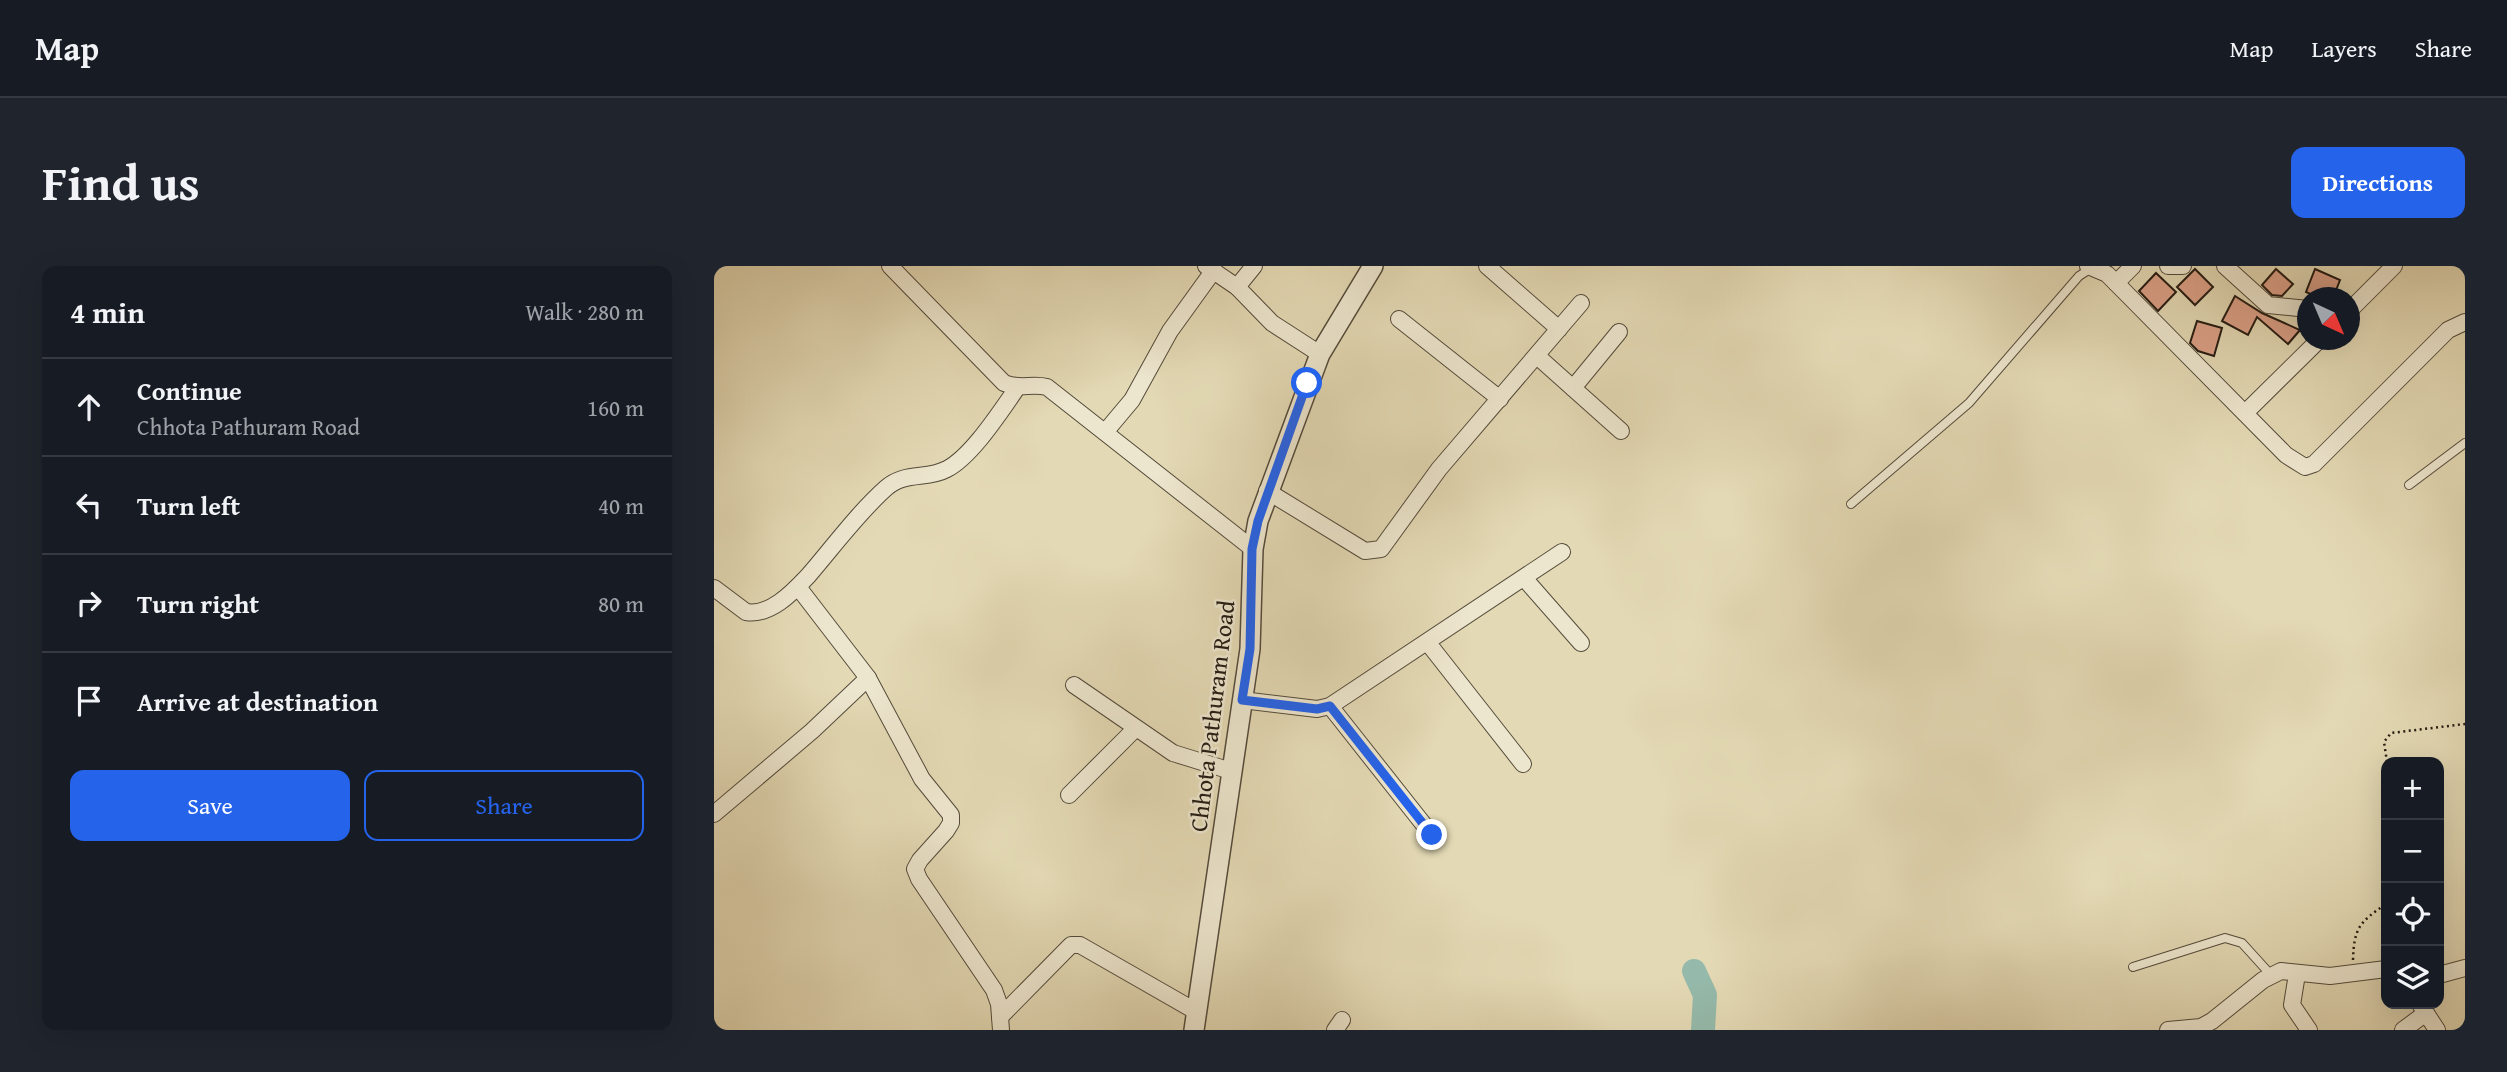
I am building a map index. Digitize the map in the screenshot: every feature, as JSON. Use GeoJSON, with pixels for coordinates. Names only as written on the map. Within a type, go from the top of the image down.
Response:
{"type":"FeatureCollection","features":[{"type":"Feature","properties":{"kind":"street"},"geometry":{"type":"LineString","coordinates":[[890,266],[1004,383],[1017,388],[1035,384],[1047,387],[1252,549]]}},
{"type":"Feature","properties":{"kind":"street"},"geometry":{"type":"LineString","coordinates":[[1237,287],[1254,266]]}},
{"type":"Feature","properties":{"kind":"street","name":"Chhota Pathuram Road"},"geometry":{"type":"LineString","coordinates":[[1198,1024],[1252,619],[1252,549],[1268,491],[1320,354],[1373,266]]}},
{"type":"Feature","properties":{"kind":"street"},"geometry":{"type":"LineString","coordinates":[[1487,266],[1559,329]]}},
{"type":"Feature","properties":{"kind":"street"},"geometry":{"type":"LineString","coordinates":[[2092,266],[2116,283],[2299,466],[2314,464],[2448,330],[2465,323]]}},
{"type":"Feature","properties":{"kind":"street"},"geometry":{"type":"LineString","coordinates":[[2116,283],[2133,266]]}},
{"type":"Feature","properties":{"kind":"street"},"geometry":{"type":"LineString","coordinates":[[2168,266],[2183,266]]}},
{"type":"Feature","properties":{"kind":"street"},"geometry":{"type":"LineString","coordinates":[[2225,266],[2268,305],[2297,308]]}},
{"type":"Feature","properties":{"kind":"street"},"geometry":{"type":"LineString","coordinates":[[2360,300],[2394,266]]}},
{"type":"Feature","properties":{"kind":"street"},"geometry":{"type":"LineString","coordinates":[[1106,431],[1132,400],[1170,331],[1210,268],[1237,287],[1272,323],[1320,354]]}},
{"type":"Feature","properties":{"kind":"street"},"geometry":{"type":"LineString","coordinates":[[1268,491],[1365,551],[1376,552],[1386,545],[1439,468],[1581,303]]}},
{"type":"Feature","properties":{"kind":"street"},"geometry":{"type":"LineString","coordinates":[[1399,319],[1500,399]]}},
{"type":"Feature","properties":{"kind":"street"},"geometry":{"type":"LineString","coordinates":[[1573,388],[1619,332]]}},
{"type":"Feature","properties":{"kind":"street"},"geometry":{"type":"LineString","coordinates":[[2245,413],[2309,350]]}},
{"type":"Feature","properties":{"kind":"street"},"geometry":{"type":"LineString","coordinates":[[1537,355],[1621,431]]}},
{"type":"Feature","properties":{"kind":"street"},"geometry":{"type":"LineString","coordinates":[[714,588],[746,612],[757,614],[766,611],[798,587],[887,487],[908,476],[937,473],[957,462],[993,421],[1017,388]]}},
{"type":"Feature","properties":{"kind":"street"},"geometry":{"type":"LineString","coordinates":[[1242,700],[1317,709],[1330,706],[1562,552]]}},
{"type":"Feature","properties":{"kind":"street"},"geometry":{"type":"LineString","coordinates":[[1524,578],[1581,643]]}},
{"type":"Feature","properties":{"kind":"street"},"geometry":{"type":"LineString","coordinates":[[798,587],[868,678],[922,779],[951,815],[951,823],[946,831],[915,869],[919,879],[994,990],[1000,1023]]}},
{"type":"Feature","properties":{"kind":"street"},"geometry":{"type":"LineString","coordinates":[[1428,643],[1522,764]]}},
{"type":"Feature","properties":{"kind":"street"},"geometry":{"type":"LineString","coordinates":[[714,814],[812,732],[868,678]]}},
{"type":"Feature","properties":{"kind":"street"},"geometry":{"type":"LineString","coordinates":[[1074,685],[1135,729],[1188,760],[1231,771]]}},
{"type":"Feature","properties":{"kind":"street"},"geometry":{"type":"LineString","coordinates":[[1330,706],[1432,835]]}},
{"type":"Feature","properties":{"kind":"street"},"geometry":{"type":"LineString","coordinates":[[1069,794],[1135,729]]}},
{"type":"Feature","properties":{"kind":"street"},"geometry":{"type":"LineString","coordinates":[[1000,1023],[1071,945],[1080,945],[1198,1024]]}},
{"type":"Feature","properties":{"kind":"street"},"geometry":{"type":"LineString","coordinates":[[2444,974],[2465,968]]}},
{"type":"Feature","properties":{"kind":"street"},"geometry":{"type":"LineString","coordinates":[[2168,1030],[2201,1027],[2271,975],[2281,971],[2330,976],[2381,970]]}},
{"type":"Feature","properties":{"kind":"street"},"geometry":{"type":"LineString","coordinates":[[2297,974],[2292,1005],[2309,1030]]}},
{"type":"Feature","properties":{"kind":"street"},"geometry":{"type":"LineString","coordinates":[[2403,1030],[2422,1009]]}},
{"type":"Feature","properties":{"kind":"street"},"geometry":{"type":"LineString","coordinates":[[2424,1009],[2437,1030]]}},
{"type":"Feature","properties":{"kind":"lane"},"geometry":{"type":"LineString","coordinates":[[1851,504],[1969,403],[2078,276],[2092,266]]}},
{"type":"Feature","properties":{"kind":"lane"},"geometry":{"type":"LineString","coordinates":[[2409,485],[2465,443]]}},
{"type":"Feature","properties":{"kind":"lane"},"geometry":{"type":"LineString","coordinates":[[2133,967],[2225,938],[2242,943],[2271,975]]}},
{"type":"Feature","properties":{"kind":"path"},"geometry":{"type":"LineString","coordinates":[[2386,757],[2384,742],[2391,733],[2465,724]]}},
{"type":"Feature","properties":{"kind":"path"},"geometry":{"type":"LineString","coordinates":[[2352,974],[2355,932],[2362,921],[2381,908]]}},
{"type":"Feature","properties":{"kind":"building"},"geometry":{"type":"Polygon","coordinates":[[[2195,269],[2213,287],[2195,305],[2177,287],[2195,269]]]}},
{"type":"Feature","properties":{"kind":"building"},"geometry":{"type":"Polygon","coordinates":[[[2276,269],[2293,284],[2282,296],[2272,295],[2262,285],[2276,269]]]}},
{"type":"Feature","properties":{"kind":"building"},"geometry":{"type":"Polygon","coordinates":[[[2315,269],[2340,280],[2337,287],[2308,287],[2315,269]]]}},
{"type":"Feature","properties":{"kind":"building"},"geometry":{"type":"Polygon","coordinates":[[[2156,273],[2176,292],[2158,311],[2139,291],[2156,273]]]}},
{"type":"Feature","properties":{"kind":"building"},"geometry":{"type":"Polygon","coordinates":[[[2235,296],[2262,313],[2297,329],[2297,334],[2288,344],[2257,317],[2248,335],[2222,321],[2235,296]]]}},
{"type":"Feature","properties":{"kind":"building"},"geometry":{"type":"Polygon","coordinates":[[[2197,321],[2222,328],[2214,356],[2198,351],[2190,343],[2197,321]]]}},
{"type":"Feature","properties":{"kind":"waterway"},"geometry":{"type":"LineString","coordinates":[[1694,971],[1705,995],[1703,1030]]}},
{"type":"Feature","properties":{"kind":"route"},"geometry":{"type":"LineString","coordinates":[[1307,383],[1258,521],[1252,549],[1252,619],[1242,700],[1317,709],[1330,706],[1432,835]]}}]}
